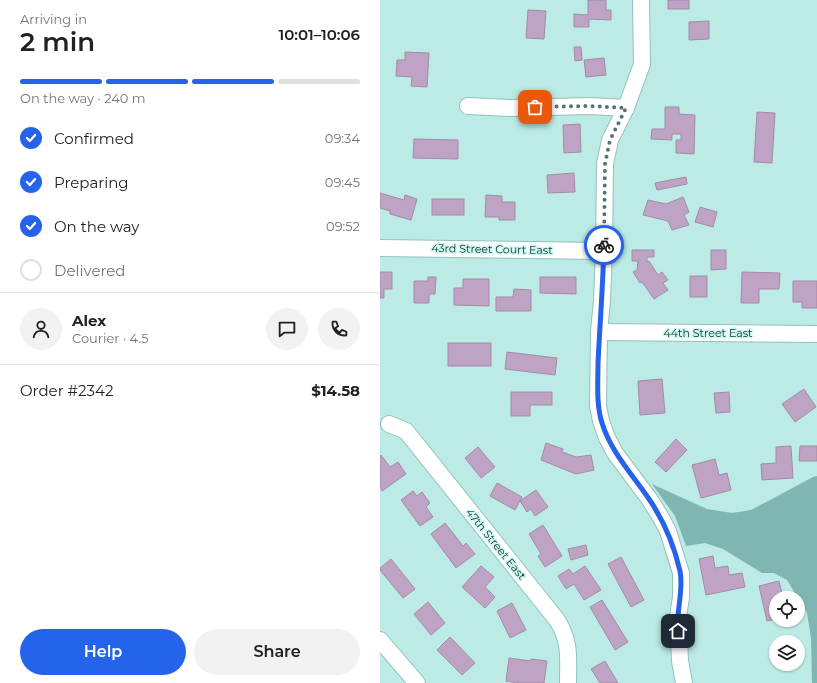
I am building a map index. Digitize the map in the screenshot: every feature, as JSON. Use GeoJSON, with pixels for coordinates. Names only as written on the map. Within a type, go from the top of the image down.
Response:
{"type":"FeatureCollection","features":[{"type":"Feature","properties":{"kind":"street"},"geometry":{"type":"LineString","coordinates":[[641,0],[642,64],[626,108],[610,140],[605,164],[604,251],[599,332],[598,406],[607,438],[615,453],[650,500],[668,531],[680,573],[678,617],[680,659],[684,683]]}},
{"type":"Feature","properties":{"kind":"street"},"geometry":{"type":"LineString","coordinates":[[468,106],[510,108],[590,106],[626,108]]}},
{"type":"Feature","properties":{"kind":"street","name":"43rd Street Court East"},"geometry":{"type":"LineString","coordinates":[[380,248],[604,251]]}},
{"type":"Feature","properties":{"kind":"street","name":"44th Street East"},"geometry":{"type":"LineString","coordinates":[[599,332],[817,334]]}},
{"type":"Feature","properties":{"kind":"street","name":"47th Street East"},"geometry":{"type":"LineString","coordinates":[[389,424],[406,431],[557,620],[562,628],[567,643],[568,683]]}},
{"type":"Feature","properties":{"kind":"street"},"geometry":{"type":"LineString","coordinates":[[380,640],[417,683]]}},
{"type":"Feature","properties":{"kind":"shaded area"},"geometry":{"type":"Polygon","coordinates":[[[817,476],[817,683],[812,683],[811,638],[807,613],[805,610],[805,591],[794,591],[787,580],[774,573],[762,573],[723,549],[705,543],[686,546],[675,516],[652,484],[707,509],[732,513],[751,510],[817,476]]]}},
{"type":"Feature","properties":{"kind":"building"},"geometry":{"type":"Polygon","coordinates":[[[588,0],[606,0],[606,10],[611,10],[611,20],[589,19],[589,27],[574,27],[574,14],[588,15],[588,0]]]}},
{"type":"Feature","properties":{"kind":"building"},"geometry":{"type":"Polygon","coordinates":[[[668,0],[689,0],[689,9],[668,9],[668,0]]]}},
{"type":"Feature","properties":{"kind":"building"},"geometry":{"type":"Polygon","coordinates":[[[528,10],[546,11],[544,39],[526,38],[528,10]]]}},
{"type":"Feature","properties":{"kind":"building"},"geometry":{"type":"Polygon","coordinates":[[[709,21],[709,39],[689,40],[689,22],[709,21]]]}},
{"type":"Feature","properties":{"kind":"building"},"geometry":{"type":"Polygon","coordinates":[[[574,47],[581,47],[582,60],[575,61],[574,47]]]}},
{"type":"Feature","properties":{"kind":"building"},"geometry":{"type":"Polygon","coordinates":[[[405,52],[429,53],[427,87],[411,86],[412,77],[396,76],[397,60],[405,60],[405,52]]]}},
{"type":"Feature","properties":{"kind":"building"},"geometry":{"type":"Polygon","coordinates":[[[604,58],[606,75],[586,77],[584,60],[604,58]]]}},
{"type":"Feature","properties":{"kind":"building"},"geometry":{"type":"Polygon","coordinates":[[[665,107],[679,107],[679,114],[695,115],[694,154],[676,153],[676,140],[681,140],[681,134],[672,134],[672,140],[651,139],[652,129],[665,129],[665,107]]]}},
{"type":"Feature","properties":{"kind":"building"},"geometry":{"type":"Polygon","coordinates":[[[757,112],[775,113],[772,163],[754,162],[757,112]]]}},
{"type":"Feature","properties":{"kind":"building"},"geometry":{"type":"Polygon","coordinates":[[[580,124],[581,152],[564,153],[563,125],[580,124]]]}},
{"type":"Feature","properties":{"kind":"building"},"geometry":{"type":"Polygon","coordinates":[[[414,139],[458,140],[458,159],[413,158],[414,139]]]}},
{"type":"Feature","properties":{"kind":"building"},"geometry":{"type":"Polygon","coordinates":[[[574,173],[575,192],[548,193],[547,175],[574,173]]]}},
{"type":"Feature","properties":{"kind":"building"},"geometry":{"type":"Polygon","coordinates":[[[686,177],[687,184],[657,190],[655,183],[686,177]]]}},
{"type":"Feature","properties":{"kind":"building"},"geometry":{"type":"Polygon","coordinates":[[[380,193],[404,200],[405,195],[417,199],[411,220],[390,214],[390,211],[380,208],[380,193]]]}},
{"type":"Feature","properties":{"kind":"building"},"geometry":{"type":"Polygon","coordinates":[[[486,195],[502,196],[502,202],[515,202],[515,220],[499,220],[499,217],[485,217],[486,195]]]}},
{"type":"Feature","properties":{"kind":"building"},"geometry":{"type":"Polygon","coordinates":[[[683,197],[689,212],[684,215],[689,225],[672,230],[668,221],[643,215],[648,200],[666,204],[683,197]]]}},
{"type":"Feature","properties":{"kind":"building"},"geometry":{"type":"Polygon","coordinates":[[[432,199],[464,199],[464,215],[432,215],[432,199]]]}},
{"type":"Feature","properties":{"kind":"building"},"geometry":{"type":"Polygon","coordinates":[[[700,207],[717,212],[713,227],[695,222],[700,207]]]}},
{"type":"Feature","properties":{"kind":"building"},"geometry":{"type":"Polygon","coordinates":[[[632,250],[654,250],[654,257],[647,257],[647,262],[649,261],[658,275],[662,272],[668,280],[663,283],[668,290],[654,299],[642,282],[640,283],[633,272],[637,270],[638,261],[632,261],[632,250]]]}},
{"type":"Feature","properties":{"kind":"building"},"geometry":{"type":"Polygon","coordinates":[[[711,250],[726,250],[726,269],[711,270],[711,250]]]}},
{"type":"Feature","properties":{"kind":"building"},"geometry":{"type":"Polygon","coordinates":[[[380,272],[392,272],[392,289],[384,289],[384,298],[380,298],[380,272]]]}},
{"type":"Feature","properties":{"kind":"building"},"geometry":{"type":"Polygon","coordinates":[[[742,272],[780,273],[779,289],[759,289],[759,303],[741,303],[742,272]]]}},
{"type":"Feature","properties":{"kind":"building"},"geometry":{"type":"Polygon","coordinates":[[[690,276],[707,276],[707,297],[690,297],[690,276]]]}},
{"type":"Feature","properties":{"kind":"building"},"geometry":{"type":"Polygon","coordinates":[[[428,277],[436,277],[435,294],[429,294],[429,303],[414,303],[414,281],[428,281],[428,277]]]}},
{"type":"Feature","properties":{"kind":"building"},"geometry":{"type":"Polygon","coordinates":[[[540,277],[576,277],[576,294],[540,293],[540,277]]]}},
{"type":"Feature","properties":{"kind":"building"},"geometry":{"type":"Polygon","coordinates":[[[463,279],[489,279],[489,306],[454,305],[454,288],[463,288],[463,279]]]}},
{"type":"Feature","properties":{"kind":"building"},"geometry":{"type":"Polygon","coordinates":[[[793,281],[817,281],[817,308],[802,308],[802,302],[793,302],[793,281]]]}},
{"type":"Feature","properties":{"kind":"building"},"geometry":{"type":"Polygon","coordinates":[[[514,289],[531,290],[531,311],[496,311],[496,297],[513,297],[514,289]]]}},
{"type":"Feature","properties":{"kind":"building"},"geometry":{"type":"Polygon","coordinates":[[[448,343],[491,343],[491,366],[448,366],[448,343]]]}},
{"type":"Feature","properties":{"kind":"building"},"geometry":{"type":"Polygon","coordinates":[[[507,352],[557,358],[555,375],[505,369],[507,352]]]}},
{"type":"Feature","properties":{"kind":"building"},"geometry":{"type":"Polygon","coordinates":[[[662,379],[665,413],[640,415],[638,381],[662,379]]]}},
{"type":"Feature","properties":{"kind":"building"},"geometry":{"type":"Polygon","coordinates":[[[804,389],[816,407],[795,422],[782,404],[804,389]]]}},
{"type":"Feature","properties":{"kind":"building"},"geometry":{"type":"Polygon","coordinates":[[[511,392],[552,392],[552,405],[530,405],[530,416],[511,416],[511,392]]]}},
{"type":"Feature","properties":{"kind":"building"},"geometry":{"type":"Polygon","coordinates":[[[729,392],[730,412],[716,413],[714,393],[729,392]]]}},
{"type":"Feature","properties":{"kind":"building"},"geometry":{"type":"Polygon","coordinates":[[[676,439],[687,450],[666,472],[655,462],[676,439]]]}},
{"type":"Feature","properties":{"kind":"building"},"geometry":{"type":"Polygon","coordinates":[[[546,443],[563,449],[562,452],[576,457],[591,455],[594,470],[576,474],[541,460],[546,443]]]}},
{"type":"Feature","properties":{"kind":"building"},"geometry":{"type":"Polygon","coordinates":[[[791,446],[793,478],[762,480],[761,464],[776,463],[776,447],[791,446]]]}},
{"type":"Feature","properties":{"kind":"building"},"geometry":{"type":"Polygon","coordinates":[[[800,446],[817,446],[817,461],[799,461],[800,446]]]}},
{"type":"Feature","properties":{"kind":"building"},"geometry":{"type":"Polygon","coordinates":[[[478,447],[495,467],[481,478],[465,458],[478,447]]]}},
{"type":"Feature","properties":{"kind":"building"},"geometry":{"type":"Polygon","coordinates":[[[381,455],[390,467],[398,462],[406,474],[382,491],[380,487],[381,455]]]}},
{"type":"Feature","properties":{"kind":"building"},"geometry":{"type":"Polygon","coordinates":[[[715,459],[719,475],[727,473],[731,490],[701,498],[692,465],[715,459]]]}},
{"type":"Feature","properties":{"kind":"building"},"geometry":{"type":"Polygon","coordinates":[[[497,483],[522,497],[515,510],[490,496],[497,483]]]}},
{"type":"Feature","properties":{"kind":"building"},"geometry":{"type":"Polygon","coordinates":[[[536,490],[548,507],[535,516],[531,509],[527,512],[520,501],[536,490]]]}},
{"type":"Feature","properties":{"kind":"building"},"geometry":{"type":"Polygon","coordinates":[[[413,491],[417,496],[422,492],[430,503],[426,507],[433,517],[420,526],[401,500],[413,491]]]}},
{"type":"Feature","properties":{"kind":"building"},"geometry":{"type":"Polygon","coordinates":[[[445,523],[463,546],[466,543],[475,554],[456,568],[431,534],[445,523]]]}},
{"type":"Feature","properties":{"kind":"building"},"geometry":{"type":"Polygon","coordinates":[[[543,525],[562,556],[545,567],[538,556],[541,554],[529,534],[543,525]]]}},
{"type":"Feature","properties":{"kind":"building"},"geometry":{"type":"Polygon","coordinates":[[[586,545],[588,555],[571,560],[568,549],[586,545]]]}},
{"type":"Feature","properties":{"kind":"building"},"geometry":{"type":"Polygon","coordinates":[[[713,556],[715,568],[728,566],[729,575],[742,573],[745,587],[706,595],[699,559],[713,556]]]}},
{"type":"Feature","properties":{"kind":"building"},"geometry":{"type":"Polygon","coordinates":[[[621,557],[644,600],[631,607],[608,564],[621,557]]]}},
{"type":"Feature","properties":{"kind":"building"},"geometry":{"type":"Polygon","coordinates":[[[391,559],[415,589],[403,598],[380,570],[380,568],[391,559]]]}},
{"type":"Feature","properties":{"kind":"building"},"geometry":{"type":"Polygon","coordinates":[[[481,566],[494,577],[485,587],[495,597],[485,608],[462,587],[481,566]]]}},
{"type":"Feature","properties":{"kind":"building"},"geometry":{"type":"Polygon","coordinates":[[[585,566],[601,590],[584,600],[574,584],[566,589],[558,576],[569,569],[573,574],[585,566]]]}},
{"type":"Feature","properties":{"kind":"building"},"geometry":{"type":"Polygon","coordinates":[[[779,581],[781,591],[769,591],[769,621],[767,621],[759,586],[779,581]]]}},
{"type":"Feature","properties":{"kind":"building"},"geometry":{"type":"Polygon","coordinates":[[[602,600],[628,642],[615,650],[590,607],[602,600]]]}},
{"type":"Feature","properties":{"kind":"building"},"geometry":{"type":"Polygon","coordinates":[[[428,602],[445,623],[431,635],[414,614],[428,602]]]}},
{"type":"Feature","properties":{"kind":"building"},"geometry":{"type":"Polygon","coordinates":[[[512,603],[526,630],[510,638],[497,611],[512,603]]]}},
{"type":"Feature","properties":{"kind":"building"},"geometry":{"type":"Polygon","coordinates":[[[450,637],[475,663],[462,675],[437,650],[450,637]]]}},
{"type":"Feature","properties":{"kind":"building"},"geometry":{"type":"Polygon","coordinates":[[[509,658],[531,661],[531,659],[547,661],[544,683],[518,683],[506,681],[509,658]]]}},
{"type":"Feature","properties":{"kind":"building"},"geometry":{"type":"Polygon","coordinates":[[[605,661],[618,683],[600,683],[591,669],[605,661]]]}},
{"type":"Feature","properties":{"kind":"way so far"},"geometry":{"type":"LineString","coordinates":[[535,107],[590,106],[626,108],[610,140],[605,164],[604,245]]}},
{"type":"Feature","properties":{"kind":"route"},"geometry":{"type":"LineString","coordinates":[[604,245],[599,332],[598,406],[607,438],[615,453],[650,500],[668,531],[680,573],[678,631]]}}]}
